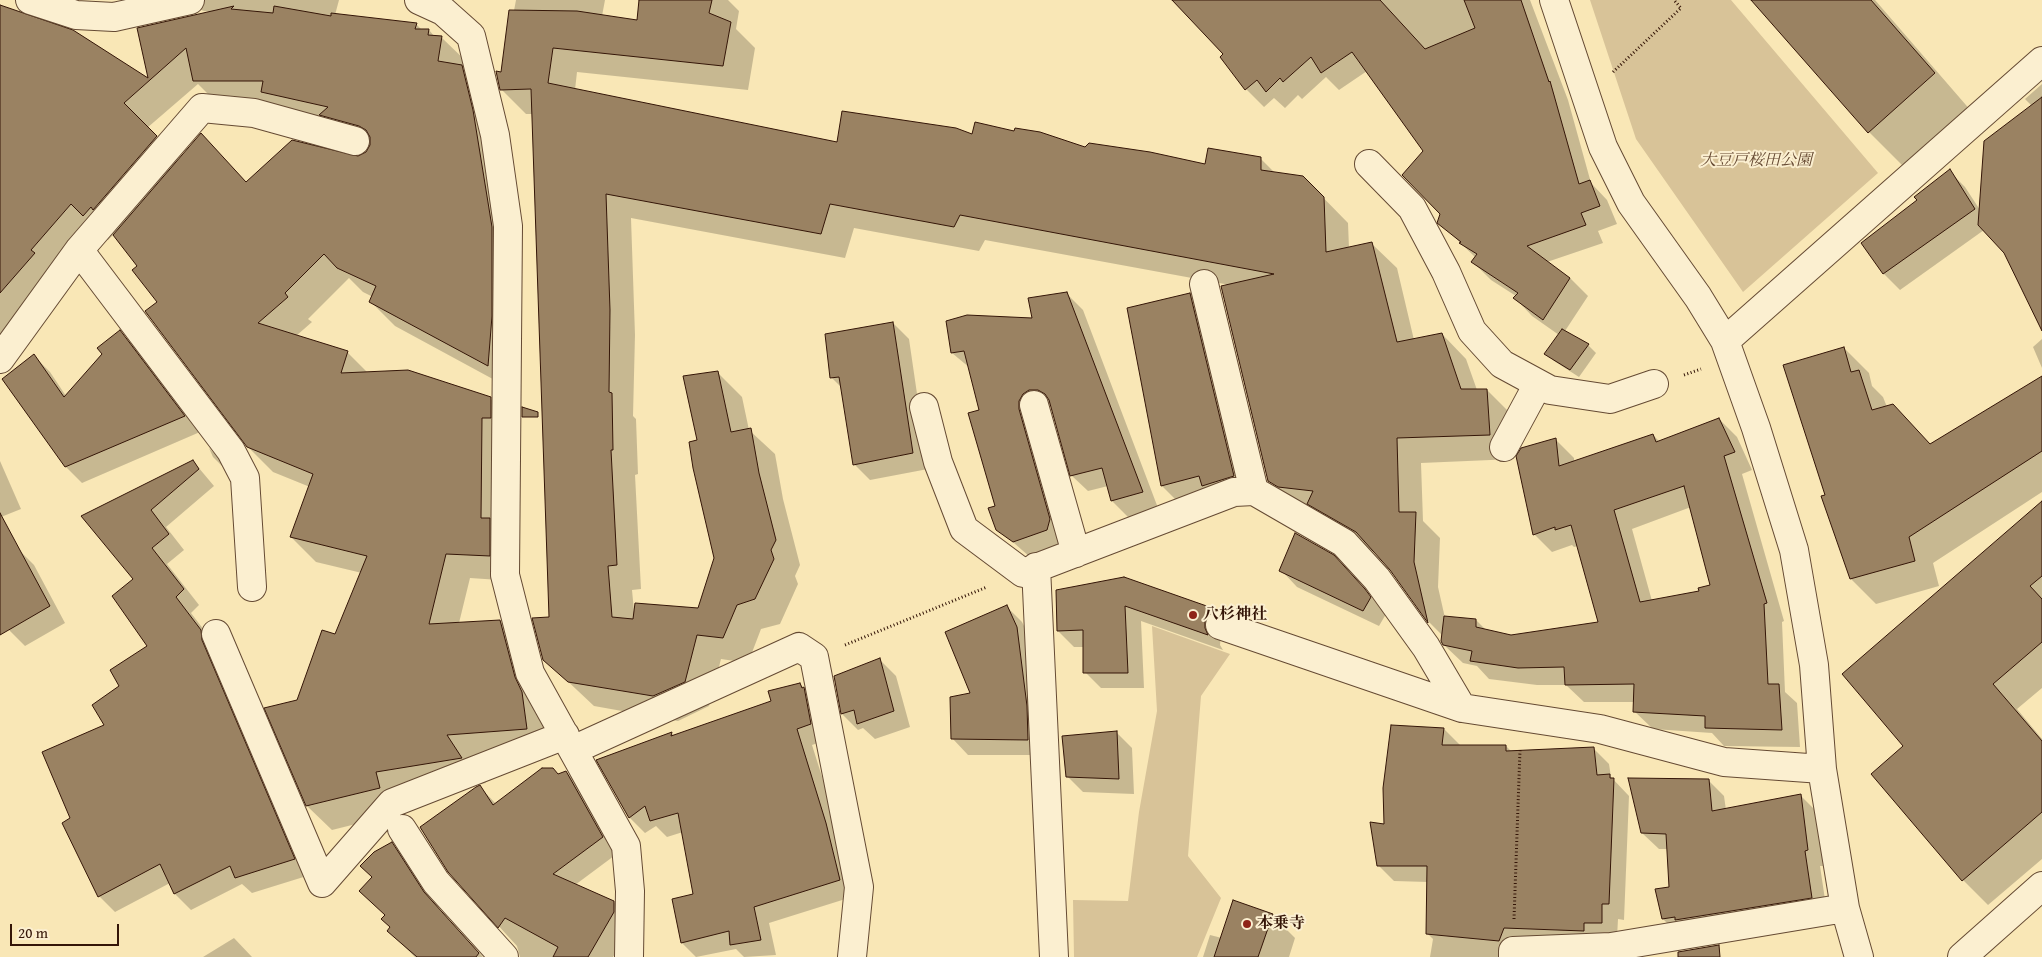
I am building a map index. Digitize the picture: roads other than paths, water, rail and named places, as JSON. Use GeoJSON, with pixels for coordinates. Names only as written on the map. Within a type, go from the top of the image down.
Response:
{"type":"FeatureCollection","features":[{"type":"Feature","properties":{"kind":"street"},"geometry":{"type":"LineString","coordinates":[[30,0],[76,15],[114,17],[190,0]]}},
{"type":"Feature","properties":{"kind":"street"},"geometry":{"type":"LineString","coordinates":[[419,0],[443,11],[471,36],[495,135],[508,226],[505,574],[530,673],[626,846],[630,891],[626,954]]}},
{"type":"Feature","properties":{"kind":"street"},"geometry":{"type":"LineString","coordinates":[[1554,0],[1603,147],[1631,203],[1698,297],[1728,350],[1756,428],[1794,550],[1814,665],[1822,769],[1845,908],[1858,957]]}},
{"type":"Feature","properties":{"kind":"street"},"geometry":{"type":"LineString","coordinates":[[1728,350],[2042,61]]}},
{"type":"Feature","properties":{"kind":"street"},"geometry":{"type":"LineString","coordinates":[[0,359],[79,250],[202,108],[254,113],[355,141]]}},
{"type":"Feature","properties":{"kind":"street"},"geometry":{"type":"LineString","coordinates":[[1369,164],[1412,208],[1446,272],[1472,331],[1502,364],[1550,390],[1610,399],[1654,384]]}},
{"type":"Feature","properties":{"kind":"street"},"geometry":{"type":"LineString","coordinates":[[79,250],[231,451],[245,478],[252,587]]}},
{"type":"Feature","properties":{"kind":"street"},"geometry":{"type":"LineString","coordinates":[[1204,284],[1254,490]]}},
{"type":"Feature","properties":{"kind":"street"},"geometry":{"type":"LineString","coordinates":[[1504,447],[1538,384]]}},
{"type":"Feature","properties":{"kind":"street"},"geometry":{"type":"LineString","coordinates":[[1034,405],[1076,553]]}},
{"type":"Feature","properties":{"kind":"street"},"geometry":{"type":"LineString","coordinates":[[924,407],[938,462],[964,529],[1030,570]]}},
{"type":"Feature","properties":{"kind":"street"},"geometry":{"type":"LineString","coordinates":[[1030,570],[1234,492],[1254,490],[1344,543],[1378,578],[1426,647],[1462,708]]}},
{"type":"Feature","properties":{"kind":"street"},"geometry":{"type":"LineString","coordinates":[[1030,570],[1054,957]]}},
{"type":"Feature","properties":{"kind":"street"},"geometry":{"type":"LineString","coordinates":[[1220,625],[1462,708],[1600,730],[1724,762],[1822,769]]}},
{"type":"Feature","properties":{"kind":"street"},"geometry":{"type":"LineString","coordinates":[[216,634],[322,883],[392,803],[569,743],[799,647],[814,657],[859,887],[852,957]]}},
{"type":"Feature","properties":{"kind":"street"},"geometry":{"type":"LineString","coordinates":[[402,829],[436,882],[504,957]]}},
{"type":"Feature","properties":{"kind":"street"},"geometry":{"type":"LineString","coordinates":[[1962,957],[2042,886]]}},
{"type":"Feature","properties":{"kind":"street"},"geometry":{"type":"LineString","coordinates":[[1513,954],[1611,947],[1845,908]]}},
{"type":"Feature","properties":{"kind":"place","name":"八杉神社"},"geometry":{"type":"Point","coordinates":[1193,615]}},
{"type":"Feature","properties":{"kind":"place","name":"本乗寺"},"geometry":{"type":"Point","coordinates":[1247,924]}},
{"type":"Feature","properties":{"kind":"park label","name":"大豆戸桜田公園"},"geometry":{"type":"Point","coordinates":[1756,161]}}]}
